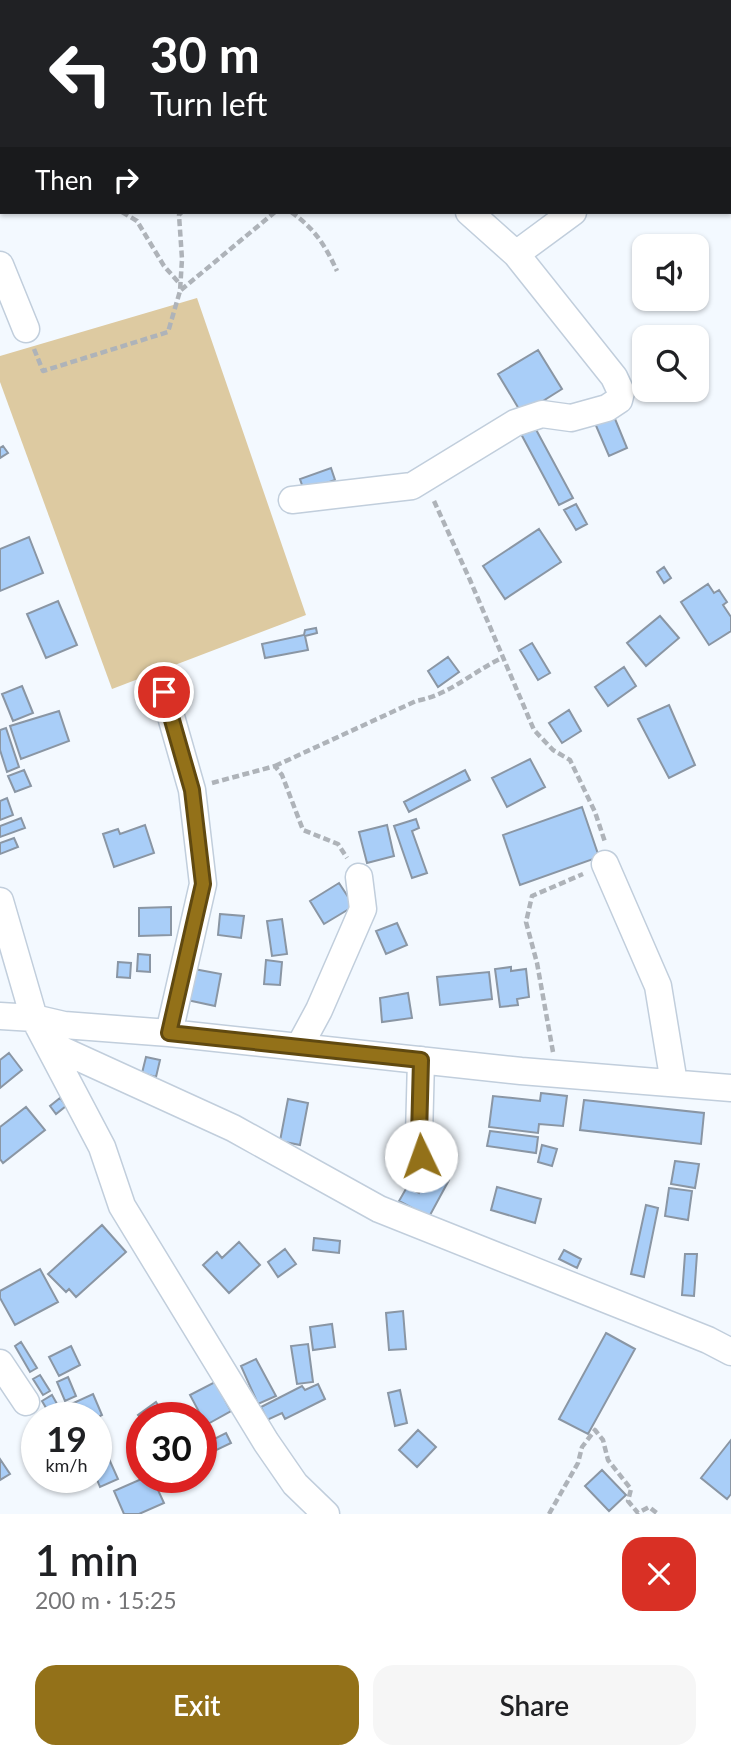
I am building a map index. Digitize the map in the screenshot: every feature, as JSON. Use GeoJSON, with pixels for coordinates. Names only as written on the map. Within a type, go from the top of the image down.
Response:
{"type":"FeatureCollection","features":[{"type":"Feature","properties":{"kind":"street"},"geometry":{"type":"LineString","coordinates":[[292,500],[412,486],[515,423],[541,414],[571,418],[607,408],[619,400],[621,391],[614,377],[516,254],[471,214]]}},
{"type":"Feature","properties":{"kind":"street"},"geometry":{"type":"LineString","coordinates":[[516,254],[570,214]]}},
{"type":"Feature","properties":{"kind":"street"},"geometry":{"type":"LineString","coordinates":[[0,265],[26,329]]}},
{"type":"Feature","properties":{"kind":"street"},"geometry":{"type":"LineString","coordinates":[[164,692],[192,790],[203,884],[169,1033]]}},
{"type":"Feature","properties":{"kind":"street"},"geometry":{"type":"LineString","coordinates":[[605,864],[658,986],[674,1083]]}},
{"type":"Feature","properties":{"kind":"street"},"geometry":{"type":"LineString","coordinates":[[299,1047],[319,1010],[363,909],[359,877]]}},
{"type":"Feature","properties":{"kind":"street"},"geometry":{"type":"LineString","coordinates":[[0,901],[34,1018],[102,1147],[113,1185],[135,1229],[266,1442],[295,1484],[326,1514]]}},
{"type":"Feature","properties":{"kind":"street"},"geometry":{"type":"LineString","coordinates":[[0,1016],[34,1018],[64,1025],[731,1088]]}},
{"type":"Feature","properties":{"kind":"street"},"geometry":{"type":"LineString","coordinates":[[49,1044],[233,1128],[379,1209],[708,1340],[731,1352]]}},
{"type":"Feature","properties":{"kind":"street"},"geometry":{"type":"LineString","coordinates":[[413,1172],[421,1156],[421,1060]]}},
{"type":"Feature","properties":{"kind":"street"},"geometry":{"type":"LineString","coordinates":[[0,1363],[26,1402]]}},
{"type":"Feature","properties":{"kind":"path"},"geometry":{"type":"LineString","coordinates":[[125,214],[137,221],[180,288]]}},
{"type":"Feature","properties":{"kind":"path"},"geometry":{"type":"LineString","coordinates":[[26,329],[43,371],[168,332],[180,288],[180,214]]}},
{"type":"Feature","properties":{"kind":"path"},"geometry":{"type":"LineString","coordinates":[[180,288],[272,214]]}},
{"type":"Feature","properties":{"kind":"path"},"geometry":{"type":"LineString","coordinates":[[294,214],[310,226],[327,248],[337,271]]}},
{"type":"Feature","properties":{"kind":"path"},"geometry":{"type":"LineString","coordinates":[[424,479],[534,730],[553,750],[570,760],[598,822],[609,855],[605,864],[532,896],[526,922],[551,1032],[555,1073]]}},
{"type":"Feature","properties":{"kind":"path"},"geometry":{"type":"LineString","coordinates":[[192,790],[275,766],[406,705],[432,698],[470,677],[480,668],[504,657]]}},
{"type":"Feature","properties":{"kind":"path"},"geometry":{"type":"LineString","coordinates":[[275,766],[282,775],[303,830],[338,844],[359,877]]}},
{"type":"Feature","properties":{"kind":"path"},"geometry":{"type":"LineString","coordinates":[[550,1514],[578,1463],[582,1447],[595,1430],[603,1440],[608,1460],[631,1489],[628,1501],[638,1513],[649,1507],[658,1514]]}},
{"type":"Feature","properties":{"kind":"shaded area"},"geometry":{"type":"Polygon","coordinates":[[[197,298],[306,615],[112,689],[0,382],[0,356],[197,298]]]}},
{"type":"Feature","properties":{"kind":"building"},"geometry":{"type":"Polygon","coordinates":[[[538,350],[562,389],[522,414],[498,374],[538,350]]]}},
{"type":"Feature","properties":{"kind":"building"},"geometry":{"type":"Polygon","coordinates":[[[613,414],[627,448],[609,456],[594,421],[613,414]]]}},
{"type":"Feature","properties":{"kind":"building"},"geometry":{"type":"Polygon","coordinates":[[[533,424],[573,498],[559,505],[520,432],[533,424]]]}},
{"type":"Feature","properties":{"kind":"building"},"geometry":{"type":"Polygon","coordinates":[[[3,446],[8,453],[0,458],[0,448],[3,446]]]}},
{"type":"Feature","properties":{"kind":"building"},"geometry":{"type":"Polygon","coordinates":[[[331,468],[335,480],[304,491],[300,479],[331,468]]]}},
{"type":"Feature","properties":{"kind":"building"},"geometry":{"type":"Polygon","coordinates":[[[576,504],[587,524],[576,530],[564,510],[576,504]]]}},
{"type":"Feature","properties":{"kind":"building"},"geometry":{"type":"Polygon","coordinates":[[[539,529],[561,562],[505,599],[483,566],[539,529]]]}},
{"type":"Feature","properties":{"kind":"building"},"geometry":{"type":"Polygon","coordinates":[[[29,537],[43,573],[0,591],[0,549],[29,537]]]}},
{"type":"Feature","properties":{"kind":"building"},"geometry":{"type":"Polygon","coordinates":[[[664,567],[671,578],[664,583],[657,572],[664,567]]]}},
{"type":"Feature","properties":{"kind":"building"},"geometry":{"type":"Polygon","coordinates":[[[708,584],[714,593],[719,590],[727,602],[723,605],[731,617],[731,631],[709,645],[681,602],[708,584]]]}},
{"type":"Feature","properties":{"kind":"building"},"geometry":{"type":"Polygon","coordinates":[[[58,601],[77,645],[46,658],[27,614],[58,601]]]}},
{"type":"Feature","properties":{"kind":"building"},"geometry":{"type":"Polygon","coordinates":[[[660,616],[679,638],[646,666],[627,643],[660,616]]]}},
{"type":"Feature","properties":{"kind":"building"},"geometry":{"type":"Polygon","coordinates":[[[316,628],[317,633],[305,636],[308,650],[265,658],[262,644],[304,635],[305,630],[316,628]]]}},
{"type":"Feature","properties":{"kind":"building"},"geometry":{"type":"Polygon","coordinates":[[[532,643],[550,673],[538,680],[520,650],[532,643]]]}},
{"type":"Feature","properties":{"kind":"building"},"geometry":{"type":"Polygon","coordinates":[[[448,657],[459,672],[438,687],[428,671],[448,657]]]}},
{"type":"Feature","properties":{"kind":"building"},"geometry":{"type":"Polygon","coordinates":[[[624,667],[636,686],[608,706],[595,687],[624,667]]]}},
{"type":"Feature","properties":{"kind":"building"},"geometry":{"type":"Polygon","coordinates":[[[22,686],[33,713],[13,721],[2,694],[22,686]]]}},
{"type":"Feature","properties":{"kind":"building"},"geometry":{"type":"Polygon","coordinates":[[[669,705],[695,765],[669,778],[638,719],[669,705]]]}},
{"type":"Feature","properties":{"kind":"building"},"geometry":{"type":"Polygon","coordinates":[[[569,710],[581,731],[562,743],[549,723],[569,710]]]}},
{"type":"Feature","properties":{"kind":"building"},"geometry":{"type":"Polygon","coordinates":[[[59,711],[69,741],[21,759],[10,726],[59,711]]]}},
{"type":"Feature","properties":{"kind":"building"},"geometry":{"type":"Polygon","coordinates":[[[6,728],[19,767],[7,772],[0,750],[0,730],[6,728]]]}},
{"type":"Feature","properties":{"kind":"building"},"geometry":{"type":"Polygon","coordinates":[[[530,759],[545,787],[507,807],[492,778],[530,759]]]}},
{"type":"Feature","properties":{"kind":"building"},"geometry":{"type":"Polygon","coordinates":[[[24,770],[31,786],[15,792],[8,776],[24,770]]]}},
{"type":"Feature","properties":{"kind":"building"},"geometry":{"type":"Polygon","coordinates":[[[465,770],[470,780],[409,812],[404,802],[465,770]]]}},
{"type":"Feature","properties":{"kind":"building"},"geometry":{"type":"Polygon","coordinates":[[[7,798],[13,815],[0,820],[0,801],[7,798]]]}},
{"type":"Feature","properties":{"kind":"building"},"geometry":{"type":"Polygon","coordinates":[[[582,807],[599,857],[520,885],[503,835],[582,807]]]}},
{"type":"Feature","properties":{"kind":"building"},"geometry":{"type":"Polygon","coordinates":[[[21,818],[25,828],[0,837],[0,826],[21,818]]]}},
{"type":"Feature","properties":{"kind":"building"},"geometry":{"type":"Polygon","coordinates":[[[416,819],[419,828],[412,831],[427,873],[412,878],[394,826],[416,819]]]}},
{"type":"Feature","properties":{"kind":"building"},"geometry":{"type":"Polygon","coordinates":[[[145,825],[154,853],[114,867],[103,834],[118,829],[120,834],[145,825]]]}},
{"type":"Feature","properties":{"kind":"building"},"geometry":{"type":"Polygon","coordinates":[[[387,825],[394,856],[367,863],[359,832],[387,825]]]}},
{"type":"Feature","properties":{"kind":"building"},"geometry":{"type":"Polygon","coordinates":[[[14,838],[18,847],[0,854],[0,843],[14,838]]]}},
{"type":"Feature","properties":{"kind":"building"},"geometry":{"type":"Polygon","coordinates":[[[339,883],[354,906],[324,924],[310,901],[339,883]]]}},
{"type":"Feature","properties":{"kind":"building"},"geometry":{"type":"Polygon","coordinates":[[[171,907],[171,935],[139,936],[139,908],[171,907]]]}},
{"type":"Feature","properties":{"kind":"building"},"geometry":{"type":"Polygon","coordinates":[[[220,914],[244,916],[241,938],[218,935],[220,914]]]}},
{"type":"Feature","properties":{"kind":"building"},"geometry":{"type":"Polygon","coordinates":[[[282,919],[287,954],[272,956],[267,921],[282,919]]]}},
{"type":"Feature","properties":{"kind":"building"},"geometry":{"type":"Polygon","coordinates":[[[397,923],[407,945],[386,954],[376,931],[397,923]]]}},
{"type":"Feature","properties":{"kind":"building"},"geometry":{"type":"Polygon","coordinates":[[[138,954],[150,955],[150,972],[137,971],[138,954]]]}},
{"type":"Feature","properties":{"kind":"building"},"geometry":{"type":"Polygon","coordinates":[[[266,960],[282,962],[280,985],[264,984],[266,960]]]}},
{"type":"Feature","properties":{"kind":"building"},"geometry":{"type":"Polygon","coordinates":[[[118,962],[131,963],[130,978],[117,977],[118,962]]]}},
{"type":"Feature","properties":{"kind":"building"},"geometry":{"type":"Polygon","coordinates":[[[511,967],[511,971],[526,969],[529,997],[517,999],[518,1005],[500,1007],[495,969],[511,967]]]}},
{"type":"Feature","properties":{"kind":"building"},"geometry":{"type":"Polygon","coordinates":[[[194,969],[221,974],[215,1006],[187,1000],[194,969]]]}},
{"type":"Feature","properties":{"kind":"building"},"geometry":{"type":"Polygon","coordinates":[[[489,972],[492,999],[440,1005],[437,977],[489,972]]]}},
{"type":"Feature","properties":{"kind":"building"},"geometry":{"type":"Polygon","coordinates":[[[408,993],[412,1018],[382,1022],[380,998],[408,993]]]}},
{"type":"Feature","properties":{"kind":"building"},"geometry":{"type":"Polygon","coordinates":[[[9,1053],[22,1070],[0,1088],[0,1060],[9,1053]]]}},
{"type":"Feature","properties":{"kind":"building"},"geometry":{"type":"Polygon","coordinates":[[[146,1057],[160,1060],[156,1077],[142,1073],[146,1057]]]}},
{"type":"Feature","properties":{"kind":"building"},"geometry":{"type":"Polygon","coordinates":[[[541,1093],[567,1096],[563,1126],[539,1124],[538,1133],[489,1127],[493,1096],[540,1101],[541,1093]]]}},
{"type":"Feature","properties":{"kind":"building"},"geometry":{"type":"Polygon","coordinates":[[[60,1098],[66,1106],[56,1114],[50,1106],[60,1098]]]}},
{"type":"Feature","properties":{"kind":"building"},"geometry":{"type":"Polygon","coordinates":[[[288,1099],[308,1103],[300,1145],[280,1141],[288,1099]]]}},
{"type":"Feature","properties":{"kind":"building"},"geometry":{"type":"Polygon","coordinates":[[[584,1100],[704,1113],[701,1144],[580,1130],[584,1100]]]}},
{"type":"Feature","properties":{"kind":"building"},"geometry":{"type":"Polygon","coordinates":[[[26,1107],[45,1130],[3,1163],[0,1159],[0,1127],[26,1107]]]}},
{"type":"Feature","properties":{"kind":"building"},"geometry":{"type":"Polygon","coordinates":[[[490,1131],[538,1137],[536,1153],[487,1146],[490,1131]]]}},
{"type":"Feature","properties":{"kind":"building"},"geometry":{"type":"Polygon","coordinates":[[[542,1145],[557,1149],[552,1166],[538,1162],[542,1145]]]}},
{"type":"Feature","properties":{"kind":"building"},"geometry":{"type":"Polygon","coordinates":[[[675,1161],[699,1164],[695,1188],[671,1184],[675,1161]]]}},
{"type":"Feature","properties":{"kind":"building"},"geometry":{"type":"Polygon","coordinates":[[[432,1170],[449,1180],[429,1217],[399,1201],[407,1187],[419,1193],[432,1170]]]}},
{"type":"Feature","properties":{"kind":"building"},"geometry":{"type":"Polygon","coordinates":[[[497,1187],[541,1199],[535,1223],[491,1210],[497,1187]]]}},
{"type":"Feature","properties":{"kind":"building"},"geometry":{"type":"Polygon","coordinates":[[[669,1188],[692,1191],[688,1220],[665,1216],[669,1188]]]}},
{"type":"Feature","properties":{"kind":"building"},"geometry":{"type":"Polygon","coordinates":[[[646,1205],[658,1208],[644,1277],[631,1274],[646,1205]]]}},
{"type":"Feature","properties":{"kind":"building"},"geometry":{"type":"Polygon","coordinates":[[[102,1225],[126,1252],[76,1297],[69,1289],[66,1292],[48,1274],[102,1225]]]}},
{"type":"Feature","properties":{"kind":"building"},"geometry":{"type":"Polygon","coordinates":[[[314,1238],[340,1241],[339,1253],[313,1250],[314,1238]]]}},
{"type":"Feature","properties":{"kind":"building"},"geometry":{"type":"Polygon","coordinates":[[[239,1242],[260,1265],[229,1293],[203,1265],[217,1252],[222,1258],[239,1242]]]}},
{"type":"Feature","properties":{"kind":"building"},"geometry":{"type":"Polygon","coordinates":[[[285,1249],[296,1264],[278,1277],[268,1262],[285,1249]]]}},
{"type":"Feature","properties":{"kind":"building"},"geometry":{"type":"Polygon","coordinates":[[[564,1250],[581,1259],[577,1268],[559,1259],[564,1250]]]}},
{"type":"Feature","properties":{"kind":"building"},"geometry":{"type":"Polygon","coordinates":[[[685,1254],[697,1254],[694,1296],[682,1295],[685,1254]]]}},
{"type":"Feature","properties":{"kind":"building"},"geometry":{"type":"Polygon","coordinates":[[[40,1269],[58,1302],[15,1325],[0,1298],[0,1291],[40,1269]]]}},
{"type":"Feature","properties":{"kind":"building"},"geometry":{"type":"Polygon","coordinates":[[[403,1311],[406,1349],[389,1350],[386,1313],[403,1311]]]}},
{"type":"Feature","properties":{"kind":"building"},"geometry":{"type":"Polygon","coordinates":[[[332,1324],[335,1347],[313,1350],[310,1327],[332,1324]]]}},
{"type":"Feature","properties":{"kind":"building"},"geometry":{"type":"Polygon","coordinates":[[[606,1333],[635,1349],[588,1434],[559,1419],[606,1333]]]}},
{"type":"Feature","properties":{"kind":"building"},"geometry":{"type":"Polygon","coordinates":[[[21,1342],[37,1368],[30,1372],[15,1346],[21,1342]]]}},
{"type":"Feature","properties":{"kind":"building"},"geometry":{"type":"Polygon","coordinates":[[[308,1344],[313,1382],[297,1384],[291,1346],[308,1344]]]}},
{"type":"Feature","properties":{"kind":"building"},"geometry":{"type":"Polygon","coordinates":[[[71,1346],[80,1365],[59,1376],[49,1357],[71,1346]]]}},
{"type":"Feature","properties":{"kind":"building"},"geometry":{"type":"Polygon","coordinates":[[[256,1359],[276,1396],[258,1404],[241,1366],[256,1359]]]}},
{"type":"Feature","properties":{"kind":"building"},"geometry":{"type":"Polygon","coordinates":[[[40,1375],[50,1391],[43,1395],[33,1379],[40,1375]]]}},
{"type":"Feature","properties":{"kind":"building"},"geometry":{"type":"Polygon","coordinates":[[[68,1377],[76,1396],[65,1401],[57,1382],[68,1377]]]}},
{"type":"Feature","properties":{"kind":"building"},"geometry":{"type":"Polygon","coordinates":[[[215,1382],[231,1411],[217,1419],[217,1402],[194,1402],[190,1395],[215,1382]]]}},
{"type":"Feature","properties":{"kind":"building"},"geometry":{"type":"Polygon","coordinates":[[[318,1384],[325,1399],[285,1419],[282,1413],[267,1420],[261,1407],[302,1386],[305,1390],[318,1384]]]}},
{"type":"Feature","properties":{"kind":"building"},"geometry":{"type":"Polygon","coordinates":[[[400,1390],[407,1423],[395,1426],[388,1393],[400,1390]]]}},
{"type":"Feature","properties":{"kind":"building"},"geometry":{"type":"Polygon","coordinates":[[[93,1394],[96,1402],[76,1402],[93,1394]]]}},
{"type":"Feature","properties":{"kind":"building"},"geometry":{"type":"Polygon","coordinates":[[[52,1395],[56,1402],[43,1402],[52,1395]]]}},
{"type":"Feature","properties":{"kind":"building"},"geometry":{"type":"Polygon","coordinates":[[[418,1430],[436,1447],[417,1467],[399,1450],[418,1430]]]}},
{"type":"Feature","properties":{"kind":"building"},"geometry":{"type":"Polygon","coordinates":[[[226,1433],[231,1443],[217,1450],[217,1438],[226,1433]]]}},
{"type":"Feature","properties":{"kind":"building"},"geometry":{"type":"Polygon","coordinates":[[[731,1440],[731,1494],[727,1499],[701,1478],[731,1440]]]}},
{"type":"Feature","properties":{"kind":"building"},"geometry":{"type":"Polygon","coordinates":[[[0,1459],[10,1474],[0,1480],[0,1459]]]}},
{"type":"Feature","properties":{"kind":"building"},"geometry":{"type":"Polygon","coordinates":[[[112,1466],[118,1479],[112,1482],[112,1466]]]}},
{"type":"Feature","properties":{"kind":"building"},"geometry":{"type":"Polygon","coordinates":[[[602,1470],[626,1495],[609,1511],[585,1486],[602,1470]]]}},
{"type":"Feature","properties":{"kind":"building"},"geometry":{"type":"Polygon","coordinates":[[[126,1486],[126,1493],[159,1493],[164,1503],[139,1514],[124,1514],[114,1491],[126,1486]]]}},
{"type":"Feature","properties":{"kind":"route"},"geometry":{"type":"LineString","coordinates":[[164,692],[192,790],[203,884],[169,1033],[421,1060],[421,1156]]}}]}
